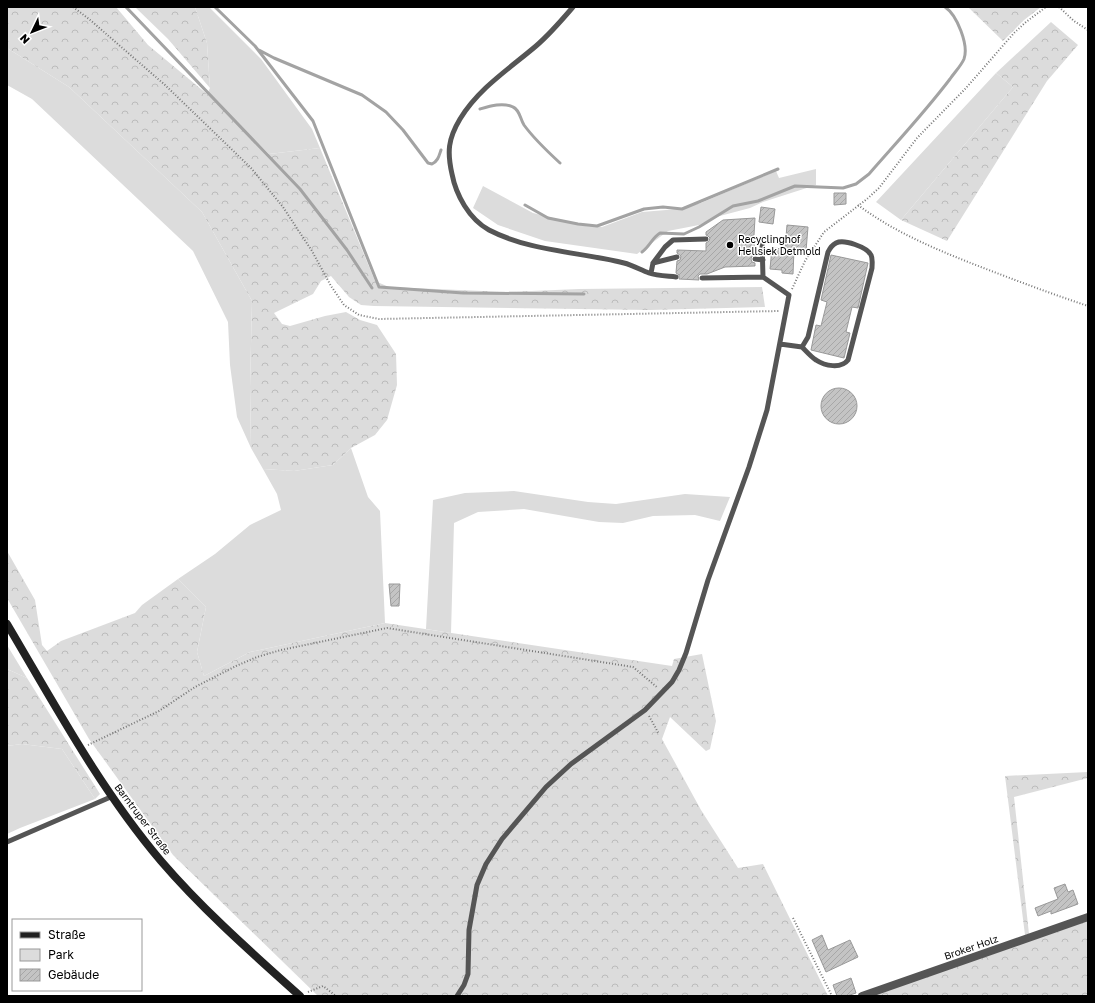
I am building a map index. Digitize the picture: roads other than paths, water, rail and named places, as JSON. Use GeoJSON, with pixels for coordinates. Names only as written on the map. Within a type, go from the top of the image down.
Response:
{"type":"FeatureCollection","features":[{"type":"Feature","properties":{"kind":"main road","name":"Barntruper Straße"},"geometry":{"type":"LineString","coordinates":[[7,624],[81,748],[152,850],[196,900],[229,932],[300,995]]}},
{"type":"Feature","properties":{"kind":"street","name":"Broker Holz"},"geometry":{"type":"LineString","coordinates":[[862,996],[1088,917]]}},
{"type":"Feature","properties":{"kind":"lane"},"geometry":{"type":"LineString","coordinates":[[573,7],[536,46],[498,75],[472,102],[453,130],[448,149],[454,186],[463,204],[473,217],[488,229],[511,239],[548,249],[625,263],[651,273],[676,277]]}},
{"type":"Feature","properties":{"kind":"lane"},"geometry":{"type":"LineString","coordinates":[[651,273],[653,263],[665,246],[673,240],[706,239]]}},
{"type":"Feature","properties":{"kind":"lane"},"geometry":{"type":"LineString","coordinates":[[754,240],[762,242],[763,277]]}},
{"type":"Feature","properties":{"kind":"lane"},"geometry":{"type":"LineString","coordinates":[[780,344],[802,347],[816,360],[826,364],[840,366],[846,363],[872,268],[872,255],[868,250],[863,247],[843,242],[837,242],[831,246],[828,252],[808,337],[802,347]]}},
{"type":"Feature","properties":{"kind":"lane"},"geometry":{"type":"LineString","coordinates":[[653,263],[677,257]]}},
{"type":"Feature","properties":{"kind":"lane"},"geometry":{"type":"LineString","coordinates":[[755,259],[763,260]]}},
{"type":"Feature","properties":{"kind":"lane"},"geometry":{"type":"LineString","coordinates":[[458,996],[468,974],[469,930],[478,885],[486,864],[502,839],[546,787],[571,764],[645,710],[672,682],[686,653],[708,580],[750,467],[767,410],[789,295],[763,277],[702,278]]}},
{"type":"Feature","properties":{"kind":"lane"},"geometry":{"type":"LineString","coordinates":[[7,842],[113,796]]}},
{"type":"Feature","properties":{"kind":"waterway"},"geometry":{"type":"LineString","coordinates":[[126,7],[300,189],[347,250],[372,288]]}},
{"type":"Feature","properties":{"kind":"waterway"},"geometry":{"type":"LineString","coordinates":[[215,7],[255,46],[313,121],[379,287],[463,293],[584,294]]}},
{"type":"Feature","properties":{"kind":"waterway"},"geometry":{"type":"LineString","coordinates":[[642,252],[660,233],[684,234],[699,227],[733,206],[758,201],[795,186],[843,188],[856,184],[869,174],[931,103],[964,59],[965,46],[961,31],[958,23],[945,7]]}},
{"type":"Feature","properties":{"kind":"waterway"},"geometry":{"type":"LineString","coordinates":[[259,50],[274,58],[362,95],[386,112],[403,130],[428,163],[432,164],[436,161],[441,150]]}},
{"type":"Feature","properties":{"kind":"waterway"},"geometry":{"type":"LineString","coordinates":[[480,109],[501,105],[515,108],[519,112],[524,125],[528,130],[560,163]]}},
{"type":"Feature","properties":{"kind":"waterway"},"geometry":{"type":"LineString","coordinates":[[525,205],[548,218],[597,226],[644,209],[663,207],[682,209],[778,169]]}},
{"type":"Feature","properties":{"kind":"place","name":"Recyclinghof Hellsiek Detmold"},"geometry":{"type":"Point","coordinates":[730,245]}}]}
